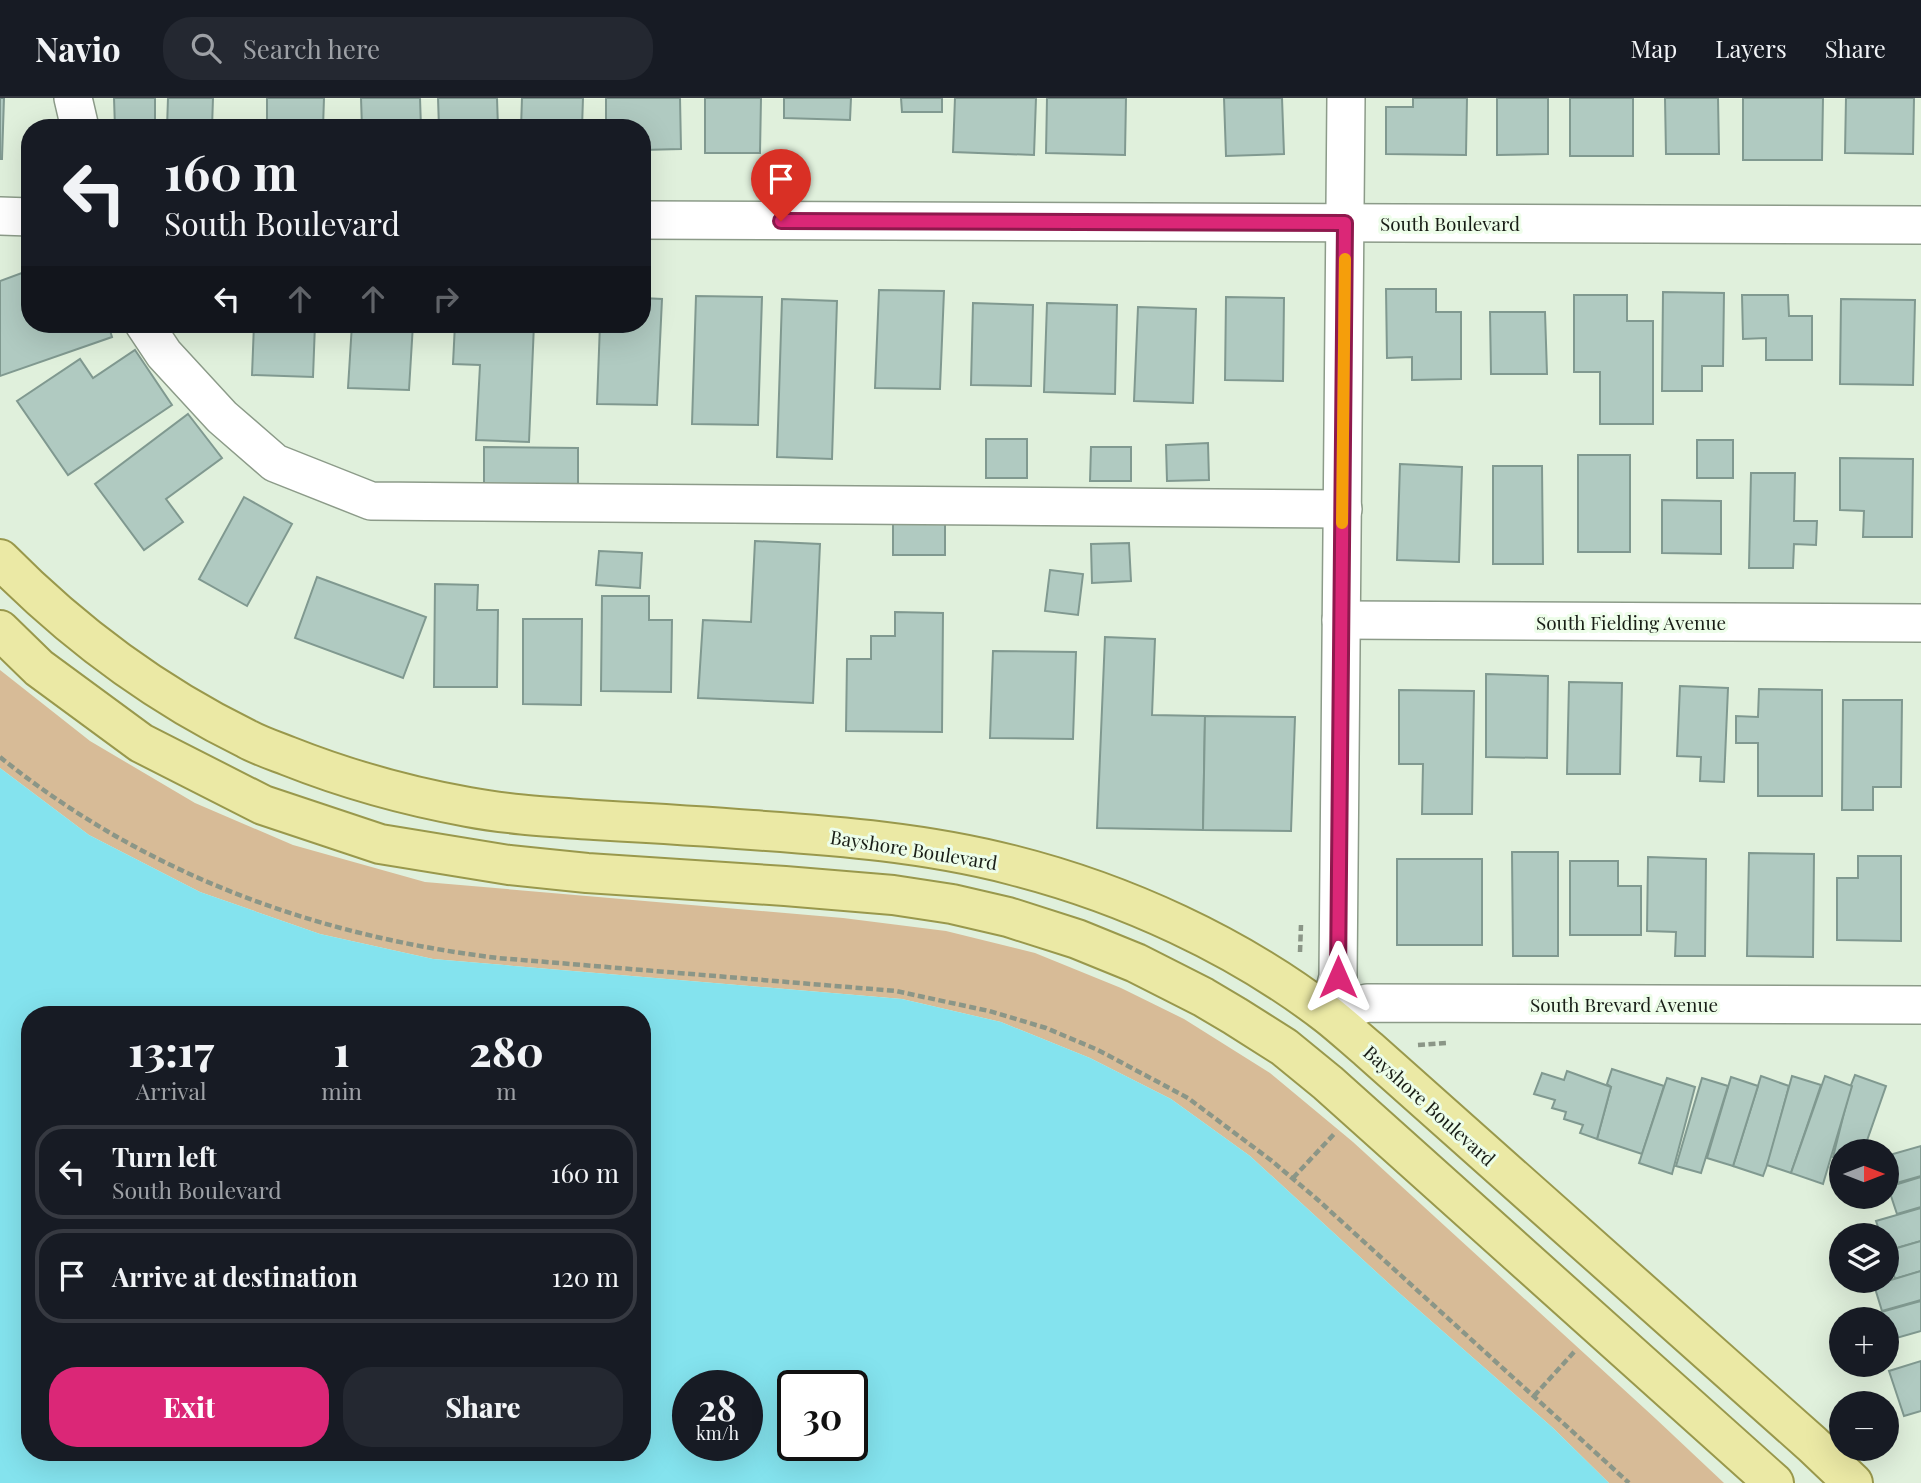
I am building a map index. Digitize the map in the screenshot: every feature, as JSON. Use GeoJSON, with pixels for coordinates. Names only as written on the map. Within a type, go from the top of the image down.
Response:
{"type":"FeatureCollection","features":[{"type":"Feature","properties":{"kind":"main road","name":"Bayshore Boulevard"},"geometry":{"type":"LineString","coordinates":[[0,559],[89,640],[183,705],[249,740],[356,781],[471,808],[540,816],[865,839],[938,849],[1012,864],[1114,897],[1179,925],[1258,968],[1328,1015],[1853,1483]]}},
{"type":"Feature","properties":{"kind":"main road"},"geometry":{"type":"LineString","coordinates":[[0,630],[39,668],[141,743],[263,805],[380,844],[509,865],[893,895],[951,904],[1008,917],[1077,939],[1136,963],[1235,1016],[1284,1047],[1365,1115],[1774,1483]]}},
{"type":"Feature","properties":{"kind":"main road"},"geometry":{"type":"LineString","coordinates":[[1235,1016],[1297,1020],[1328,1015]]}},
{"type":"Feature","properties":{"kind":"street"},"geometry":{"type":"LineString","coordinates":[[73,98],[77,119]]}},
{"type":"Feature","properties":{"kind":"street"},"geometry":{"type":"LineString","coordinates":[[1328,1015],[1338,977],[1346,98]]}},
{"type":"Feature","properties":{"kind":"street"},"geometry":{"type":"LineString","coordinates":[[0,216],[21,217]]}},
{"type":"Feature","properties":{"kind":"street","name":"South Boulevard"},"geometry":{"type":"LineString","coordinates":[[651,220],[1921,225]]}},
{"type":"Feature","properties":{"kind":"street"},"geometry":{"type":"LineString","coordinates":[[150,333],[164,354],[222,417],[275,463],[372,501],[1342,509]]}},
{"type":"Feature","properties":{"kind":"street","name":"South Fielding Avenue"},"geometry":{"type":"LineString","coordinates":[[1341,620],[1921,623]]}},
{"type":"Feature","properties":{"kind":"street","name":"South Brevard Avenue"},"geometry":{"type":"LineString","coordinates":[[1328,1015],[1367,1003],[1921,1005]]}},
{"type":"Feature","properties":{"kind":"path"},"geometry":{"type":"LineString","coordinates":[[0,757],[67,806],[172,867],[221,889],[333,927],[450,953],[896,991],[989,1011],[1046,1028],[1098,1050],[1188,1098],[1293,1178],[1629,1483]]}},
{"type":"Feature","properties":{"kind":"path"},"geometry":{"type":"LineString","coordinates":[[1418,1045],[1446,1043]]}},
{"type":"Feature","properties":{"kind":"path"},"geometry":{"type":"LineString","coordinates":[[1293,1178],[1338,1131]]}},
{"type":"Feature","properties":{"kind":"path"},"geometry":{"type":"LineString","coordinates":[[1534,1396],[1580,1346]]}},
{"type":"Feature","properties":{"kind":"shaded area"},"geometry":{"type":"Polygon","coordinates":[[[0,670],[90,741],[195,803],[293,845],[425,882],[843,918],[946,931],[1035,953],[1121,988],[1184,1019],[1270,1073],[1353,1142],[1724,1483],[1609,1483],[1553,1428],[1397,1291],[1250,1156],[1171,1099],[1090,1058],[1001,1022],[902,999],[433,959],[320,934],[200,892],[89,835],[0,768],[0,670]]]}},
{"type":"Feature","properties":{"kind":"water"},"geometry":{"type":"Polygon","coordinates":[[[0,768],[89,835],[200,892],[320,934],[433,959],[902,999],[1001,1022],[1090,1058],[1171,1099],[1250,1156],[1397,1291],[1553,1428],[1609,1483],[0,1483],[0,768]]]}},
{"type":"Feature","properties":{"kind":"building"},"geometry":{"type":"Polygon","coordinates":[[[0,98],[4,98],[2,159],[0,159],[0,98]]]}},
{"type":"Feature","properties":{"kind":"building"},"geometry":{"type":"Polygon","coordinates":[[[114,98],[155,98],[155,119],[115,119],[114,98]]]}},
{"type":"Feature","properties":{"kind":"building"},"geometry":{"type":"Polygon","coordinates":[[[168,98],[213,98],[212,119],[167,119],[168,98]]]}},
{"type":"Feature","properties":{"kind":"building"},"geometry":{"type":"Polygon","coordinates":[[[267,98],[324,98],[323,119],[267,119],[267,98]]]}},
{"type":"Feature","properties":{"kind":"building"},"geometry":{"type":"Polygon","coordinates":[[[361,98],[420,98],[421,119],[362,119],[361,98]]]}},
{"type":"Feature","properties":{"kind":"building"},"geometry":{"type":"Polygon","coordinates":[[[438,98],[497,98],[498,119],[439,119],[438,98]]]}},
{"type":"Feature","properties":{"kind":"building"},"geometry":{"type":"Polygon","coordinates":[[[522,98],[583,98],[582,119],[521,119],[522,98]]]}},
{"type":"Feature","properties":{"kind":"building"},"geometry":{"type":"Polygon","coordinates":[[[606,98],[680,98],[681,149],[651,150],[651,119],[606,119],[606,98]]]}},
{"type":"Feature","properties":{"kind":"building"},"geometry":{"type":"Polygon","coordinates":[[[705,98],[761,98],[760,153],[705,153],[705,98]]]}},
{"type":"Feature","properties":{"kind":"building"},"geometry":{"type":"Polygon","coordinates":[[[784,98],[851,98],[850,120],[784,118],[784,98]]]}},
{"type":"Feature","properties":{"kind":"building"},"geometry":{"type":"Polygon","coordinates":[[[901,98],[942,98],[942,112],[902,112],[901,98]]]}},
{"type":"Feature","properties":{"kind":"building"},"geometry":{"type":"Polygon","coordinates":[[[955,98],[1036,98],[1034,155],[953,152],[955,98]]]}},
{"type":"Feature","properties":{"kind":"building"},"geometry":{"type":"Polygon","coordinates":[[[1047,98],[1126,98],[1125,155],[1046,153],[1047,98]]]}},
{"type":"Feature","properties":{"kind":"building"},"geometry":{"type":"Polygon","coordinates":[[[1224,98],[1282,98],[1284,154],[1226,156],[1224,98]]]}},
{"type":"Feature","properties":{"kind":"building"},"geometry":{"type":"Polygon","coordinates":[[[1413,98],[1467,98],[1466,155],[1386,154],[1386,107],[1413,107],[1413,98]]]}},
{"type":"Feature","properties":{"kind":"building"},"geometry":{"type":"Polygon","coordinates":[[[1497,98],[1548,98],[1548,154],[1497,155],[1497,98]]]}},
{"type":"Feature","properties":{"kind":"building"},"geometry":{"type":"Polygon","coordinates":[[[1570,98],[1633,98],[1633,156],[1570,156],[1570,98]]]}},
{"type":"Feature","properties":{"kind":"building"},"geometry":{"type":"Polygon","coordinates":[[[1665,98],[1718,98],[1719,154],[1666,154],[1665,98]]]}},
{"type":"Feature","properties":{"kind":"building"},"geometry":{"type":"Polygon","coordinates":[[[1743,98],[1823,98],[1822,160],[1743,160],[1743,98]]]}},
{"type":"Feature","properties":{"kind":"building"},"geometry":{"type":"Polygon","coordinates":[[[1846,98],[1914,98],[1913,154],[1845,153],[1846,98]]]}},
{"type":"Feature","properties":{"kind":"building"},"geometry":{"type":"Polygon","coordinates":[[[21,273],[21,333],[111,333],[112,337],[0,376],[0,281],[21,273]]]}},
{"type":"Feature","properties":{"kind":"building"},"geometry":{"type":"Polygon","coordinates":[[[1386,289],[1436,289],[1436,312],[1461,312],[1461,379],[1412,380],[1412,357],[1387,358],[1386,289]]]}},
{"type":"Feature","properties":{"kind":"building"},"geometry":{"type":"Polygon","coordinates":[[[879,290],[944,291],[940,389],[875,388],[879,290]]]}},
{"type":"Feature","properties":{"kind":"building"},"geometry":{"type":"Polygon","coordinates":[[[1663,292],[1724,293],[1723,366],[1702,366],[1702,391],[1662,391],[1663,292]]]}},
{"type":"Feature","properties":{"kind":"building"},"geometry":{"type":"Polygon","coordinates":[[[1574,295],[1627,295],[1627,321],[1653,321],[1653,424],[1600,424],[1600,372],[1574,372],[1574,295]]]}},
{"type":"Feature","properties":{"kind":"building"},"geometry":{"type":"Polygon","coordinates":[[[1742,295],[1788,295],[1789,316],[1812,316],[1812,360],[1766,360],[1766,338],[1743,339],[1742,295]]]}},
{"type":"Feature","properties":{"kind":"building"},"geometry":{"type":"Polygon","coordinates":[[[696,296],[762,297],[758,425],[692,424],[696,296]]]}},
{"type":"Feature","properties":{"kind":"building"},"geometry":{"type":"Polygon","coordinates":[[[1226,297],[1284,298],[1283,381],[1225,380],[1226,297]]]}},
{"type":"Feature","properties":{"kind":"building"},"geometry":{"type":"Polygon","coordinates":[[[651,298],[662,299],[657,405],[597,404],[600,333],[651,333],[651,298]]]}},
{"type":"Feature","properties":{"kind":"building"},"geometry":{"type":"Polygon","coordinates":[[[782,299],[837,301],[832,459],[777,457],[782,299]]]}},
{"type":"Feature","properties":{"kind":"building"},"geometry":{"type":"Polygon","coordinates":[[[1841,299],[1915,300],[1913,385],[1840,384],[1841,299]]]}},
{"type":"Feature","properties":{"kind":"building"},"geometry":{"type":"Polygon","coordinates":[[[973,303],[1033,305],[1031,386],[971,385],[973,303]]]}},
{"type":"Feature","properties":{"kind":"building"},"geometry":{"type":"Polygon","coordinates":[[[1047,303],[1117,305],[1115,394],[1044,392],[1047,303]]]}},
{"type":"Feature","properties":{"kind":"building"},"geometry":{"type":"Polygon","coordinates":[[[1138,307],[1196,309],[1193,403],[1134,401],[1138,307]]]}},
{"type":"Feature","properties":{"kind":"building"},"geometry":{"type":"Polygon","coordinates":[[[1490,312],[1545,312],[1547,374],[1491,374],[1490,312]]]}},
{"type":"Feature","properties":{"kind":"building"},"geometry":{"type":"Polygon","coordinates":[[[254,333],[315,333],[313,377],[252,375],[254,333]]]}},
{"type":"Feature","properties":{"kind":"building"},"geometry":{"type":"Polygon","coordinates":[[[351,333],[412,333],[409,390],[348,388],[351,333]]]}},
{"type":"Feature","properties":{"kind":"building"},"geometry":{"type":"Polygon","coordinates":[[[455,333],[534,333],[529,442],[476,440],[480,365],[453,364],[455,333]]]}},
{"type":"Feature","properties":{"kind":"building"},"geometry":{"type":"Polygon","coordinates":[[[135,350],[172,405],[68,475],[17,401],[80,359],[93,378],[135,350]]]}},
{"type":"Feature","properties":{"kind":"building"},"geometry":{"type":"Polygon","coordinates":[[[188,414],[222,458],[166,499],[183,522],[144,550],[95,484],[188,414]]]}},
{"type":"Feature","properties":{"kind":"building"},"geometry":{"type":"Polygon","coordinates":[[[986,439],[1027,439],[1027,478],[986,478],[986,439]]]}},
{"type":"Feature","properties":{"kind":"building"},"geometry":{"type":"Polygon","coordinates":[[[1697,440],[1733,440],[1733,478],[1697,478],[1697,440]]]}},
{"type":"Feature","properties":{"kind":"building"},"geometry":{"type":"Polygon","coordinates":[[[1208,443],[1209,480],[1167,481],[1166,445],[1208,443]]]}},
{"type":"Feature","properties":{"kind":"building"},"geometry":{"type":"Polygon","coordinates":[[[484,447],[578,448],[578,491],[484,490],[484,447]]]}},
{"type":"Feature","properties":{"kind":"building"},"geometry":{"type":"Polygon","coordinates":[[[1091,447],[1131,447],[1131,481],[1090,481],[1091,447]]]}},
{"type":"Feature","properties":{"kind":"building"},"geometry":{"type":"Polygon","coordinates":[[[1578,455],[1630,455],[1630,552],[1578,552],[1578,455]]]}},
{"type":"Feature","properties":{"kind":"building"},"geometry":{"type":"Polygon","coordinates":[[[1840,458],[1913,459],[1912,537],[1863,537],[1864,511],[1840,510],[1840,458]]]}},
{"type":"Feature","properties":{"kind":"building"},"geometry":{"type":"Polygon","coordinates":[[[1400,464],[1462,467],[1459,562],[1397,560],[1400,464]]]}},
{"type":"Feature","properties":{"kind":"building"},"geometry":{"type":"Polygon","coordinates":[[[1493,466],[1542,466],[1543,564],[1493,564],[1493,466]]]}},
{"type":"Feature","properties":{"kind":"building"},"geometry":{"type":"Polygon","coordinates":[[[1751,473],[1795,473],[1794,521],[1817,521],[1816,545],[1794,544],[1793,568],[1749,568],[1751,473]]]}},
{"type":"Feature","properties":{"kind":"building"},"geometry":{"type":"Polygon","coordinates":[[[244,497],[292,524],[247,606],[199,579],[244,497]]]}},
{"type":"Feature","properties":{"kind":"building"},"geometry":{"type":"Polygon","coordinates":[[[1662,500],[1721,501],[1721,554],[1662,553],[1662,500]]]}},
{"type":"Feature","properties":{"kind":"building"},"geometry":{"type":"Polygon","coordinates":[[[893,515],[945,516],[945,555],[893,555],[893,515]]]}},
{"type":"Feature","properties":{"kind":"building"},"geometry":{"type":"Polygon","coordinates":[[[755,541],[820,544],[813,703],[698,698],[703,620],[751,622],[755,541]]]}},
{"type":"Feature","properties":{"kind":"building"},"geometry":{"type":"Polygon","coordinates":[[[1129,543],[1131,581],[1092,583],[1091,544],[1129,543]]]}},
{"type":"Feature","properties":{"kind":"building"},"geometry":{"type":"Polygon","coordinates":[[[599,551],[642,553],[640,588],[596,585],[599,551]]]}},
{"type":"Feature","properties":{"kind":"building"},"geometry":{"type":"Polygon","coordinates":[[[1050,570],[1083,574],[1078,615],[1045,611],[1050,570]]]}},
{"type":"Feature","properties":{"kind":"building"},"geometry":{"type":"Polygon","coordinates":[[[317,577],[426,617],[403,678],[295,638],[317,577]]]}},
{"type":"Feature","properties":{"kind":"building"},"geometry":{"type":"Polygon","coordinates":[[[435,584],[478,585],[477,610],[498,610],[497,687],[434,687],[435,584]]]}},
{"type":"Feature","properties":{"kind":"building"},"geometry":{"type":"Polygon","coordinates":[[[602,596],[649,596],[649,620],[672,620],[671,692],[601,691],[602,596]]]}},
{"type":"Feature","properties":{"kind":"building"},"geometry":{"type":"Polygon","coordinates":[[[895,612],[943,613],[942,732],[846,731],[847,659],[871,659],[871,636],[895,636],[895,612]]]}},
{"type":"Feature","properties":{"kind":"building"},"geometry":{"type":"Polygon","coordinates":[[[523,619],[582,619],[581,705],[523,704],[523,619]]]}},
{"type":"Feature","properties":{"kind":"building"},"geometry":{"type":"Polygon","coordinates":[[[1105,637],[1155,639],[1152,715],[1205,716],[1203,830],[1097,828],[1105,637]]]}},
{"type":"Feature","properties":{"kind":"building"},"geometry":{"type":"Polygon","coordinates":[[[993,651],[1076,652],[1073,739],[990,738],[993,651]]]}},
{"type":"Feature","properties":{"kind":"building"},"geometry":{"type":"Polygon","coordinates":[[[1486,674],[1548,676],[1547,758],[1486,757],[1486,674]]]}},
{"type":"Feature","properties":{"kind":"building"},"geometry":{"type":"Polygon","coordinates":[[[1569,682],[1622,683],[1620,774],[1567,774],[1569,682]]]}},
{"type":"Feature","properties":{"kind":"building"},"geometry":{"type":"Polygon","coordinates":[[[1680,686],[1728,688],[1724,782],[1700,781],[1701,757],[1677,756],[1680,686]]]}},
{"type":"Feature","properties":{"kind":"building"},"geometry":{"type":"Polygon","coordinates":[[[1759,689],[1822,690],[1822,796],[1758,796],[1758,743],[1736,743],[1736,716],[1758,717],[1759,689]]]}},
{"type":"Feature","properties":{"kind":"building"},"geometry":{"type":"Polygon","coordinates":[[[1399,690],[1474,691],[1472,814],[1422,814],[1423,764],[1399,764],[1399,690]]]}},
{"type":"Feature","properties":{"kind":"building"},"geometry":{"type":"Polygon","coordinates":[[[1843,700],[1902,700],[1901,787],[1873,787],[1873,810],[1842,810],[1843,700]]]}},
{"type":"Feature","properties":{"kind":"building"},"geometry":{"type":"Polygon","coordinates":[[[1205,716],[1295,717],[1291,831],[1203,830],[1205,716]]]}},
{"type":"Feature","properties":{"kind":"building"},"geometry":{"type":"Polygon","coordinates":[[[1512,852],[1558,852],[1558,956],[1513,956],[1512,852]]]}},
{"type":"Feature","properties":{"kind":"building"},"geometry":{"type":"Polygon","coordinates":[[[1749,853],[1814,854],[1813,957],[1747,956],[1749,853]]]}},
{"type":"Feature","properties":{"kind":"building"},"geometry":{"type":"Polygon","coordinates":[[[1858,856],[1901,856],[1901,941],[1837,940],[1837,878],[1858,878],[1858,856]]]}},
{"type":"Feature","properties":{"kind":"building"},"geometry":{"type":"Polygon","coordinates":[[[1648,857],[1706,859],[1705,956],[1675,956],[1676,932],[1647,931],[1648,857]]]}},
{"type":"Feature","properties":{"kind":"building"},"geometry":{"type":"Polygon","coordinates":[[[1397,859],[1482,859],[1482,945],[1397,945],[1397,859]]]}},
{"type":"Feature","properties":{"kind":"building"},"geometry":{"type":"Polygon","coordinates":[[[1570,861],[1618,861],[1618,886],[1641,886],[1641,935],[1570,935],[1570,861]]]}},
{"type":"Feature","properties":{"kind":"building"},"geometry":{"type":"Polygon","coordinates":[[[1612,1069],[1664,1086],[1642,1154],[1597,1139],[1611,1087],[1607,1084],[1612,1069]]]}},
{"type":"Feature","properties":{"kind":"building"},"geometry":{"type":"Polygon","coordinates":[[[1567,1071],[1611,1087],[1597,1139],[1580,1133],[1583,1125],[1564,1119],[1566,1112],[1552,1108],[1555,1100],[1534,1094],[1542,1073],[1564,1080],[1567,1071]]]}},
{"type":"Feature","properties":{"kind":"building"},"geometry":{"type":"Polygon","coordinates":[[[1855,1075],[1886,1086],[1868,1139],[1838,1139],[1855,1075]]]}},
{"type":"Feature","properties":{"kind":"building"},"geometry":{"type":"Polygon","coordinates":[[[1761,1076],[1789,1086],[1763,1176],[1733,1166],[1761,1076]]]}},
{"type":"Feature","properties":{"kind":"building"},"geometry":{"type":"Polygon","coordinates":[[[1792,1076],[1821,1085],[1791,1173],[1767,1165],[1792,1076]]]}},
{"type":"Feature","properties":{"kind":"building"},"geometry":{"type":"Polygon","coordinates":[[[1825,1076],[1852,1086],[1836,1139],[1829,1139],[1829,1164],[1823,1184],[1791,1173],[1825,1076]]]}},
{"type":"Feature","properties":{"kind":"building"},"geometry":{"type":"Polygon","coordinates":[[[1731,1077],[1758,1086],[1733,1166],[1707,1158],[1731,1077]]]}},
{"type":"Feature","properties":{"kind":"building"},"geometry":{"type":"Polygon","coordinates":[[[1667,1078],[1695,1087],[1672,1174],[1639,1163],[1667,1078]]]}},
{"type":"Feature","properties":{"kind":"building"},"geometry":{"type":"Polygon","coordinates":[[[1702,1078],[1728,1086],[1701,1173],[1676,1166],[1702,1078]]]}},
{"type":"Feature","properties":{"kind":"building"},"geometry":{"type":"Polygon","coordinates":[[[1921,1146],[1921,1176],[1899,1182],[1899,1152],[1921,1146]]]}},
{"type":"Feature","properties":{"kind":"building"},"geometry":{"type":"Polygon","coordinates":[[[1921,1177],[1921,1207],[1897,1214],[1899,1184],[1921,1177]]]}},
{"type":"Feature","properties":{"kind":"building"},"geometry":{"type":"Polygon","coordinates":[[[1921,1208],[1921,1241],[1899,1247],[1899,1223],[1876,1221],[1921,1208]]]}},
{"type":"Feature","properties":{"kind":"building"},"geometry":{"type":"Polygon","coordinates":[[[1921,1241],[1921,1271],[1899,1278],[1899,1247],[1921,1241]]]}},
{"type":"Feature","properties":{"kind":"building"},"geometry":{"type":"Polygon","coordinates":[[[1921,1271],[1921,1300],[1896,1307],[1881,1307],[1876,1293],[1899,1293],[1899,1278],[1921,1271]]]}},
{"type":"Feature","properties":{"kind":"building"},"geometry":{"type":"Polygon","coordinates":[[[1921,1301],[1921,1331],[1899,1337],[1899,1307],[1921,1301]]]}},
{"type":"Feature","properties":{"kind":"building"},"geometry":{"type":"Polygon","coordinates":[[[1921,1361],[1921,1411],[1904,1416],[1899,1391],[1896,1391],[1891,1377],[1899,1377],[1899,1368],[1921,1361]]]}},
{"type":"Feature","properties":{"kind":"slow traffic"},"geometry":{"type":"LineString","coordinates":[[1342,523],[1345,259]]}},
{"type":"Feature","properties":{"kind":"route"},"geometry":{"type":"LineString","coordinates":[[781,221],[1345,223],[1338,977]]}}]}
